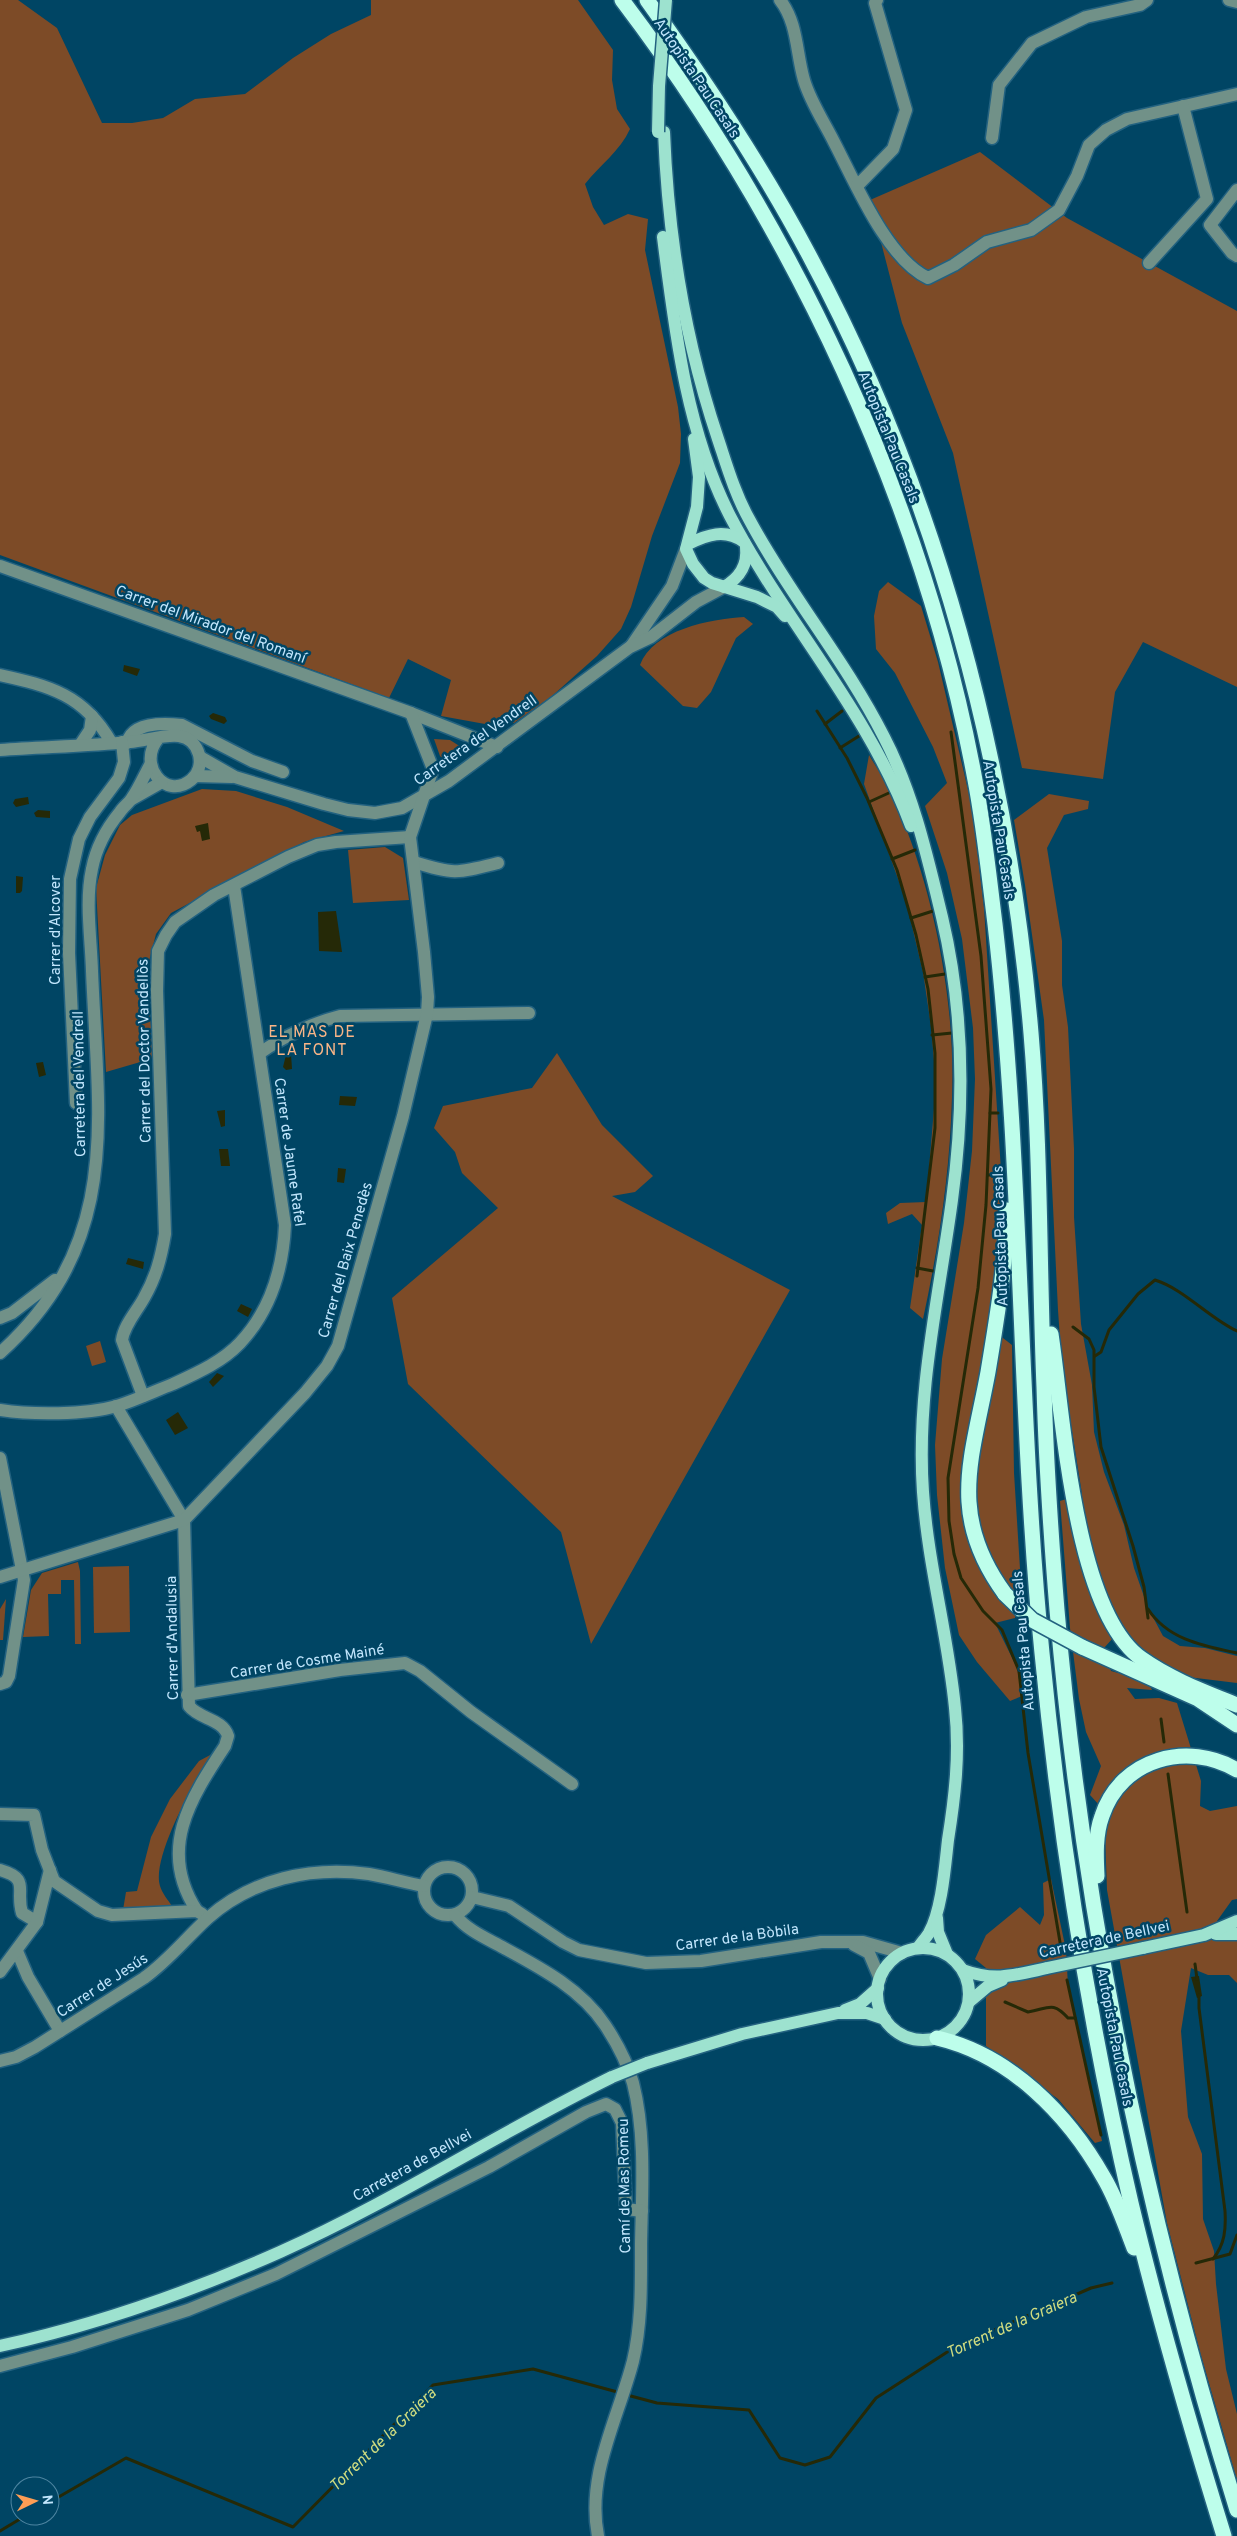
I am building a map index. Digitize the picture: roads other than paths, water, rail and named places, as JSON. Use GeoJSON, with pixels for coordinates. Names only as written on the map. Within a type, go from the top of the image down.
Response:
{"type":"FeatureCollection","features":[{"type":"Feature","properties":{"kind":"highway","name":"Autopista Pau Casals"},"geometry":{"type":"LineString","coordinates":[[622,0],[704,118],[745,182],[782,246],[842,366],[901,512],[929,596],[975,779],[1001,974],[1014,1159],[1030,1504],[1048,1714],[1066,1856],[1087,1993],[1119,2150],[1147,2266],[1184,2402],[1224,2536]]}},
{"type":"Feature","properties":{"kind":"highway","name":"Autopista Pau Casals"},"geometry":{"type":"LineString","coordinates":[[648,0],[740,136],[810,255],[872,386],[919,504],[946,582],[967,657],[991,757],[1018,914],[1031,1038],[1042,1270],[1044,1382],[1057,1608],[1070,1730],[1094,1902],[1139,2148],[1199,2383],[1237,2510]]}},
{"type":"Feature","properties":{"kind":"highway"},"geometry":{"type":"LineString","coordinates":[[1014,1159],[1007,1191],[1006,1231],[996,1322],[972,1446],[967,1491],[974,1538],[983,1560],[1005,1594],[1032,1620],[1082,1647],[1198,1699],[1237,1725]]}},
{"type":"Feature","properties":{"kind":"highway"},"geometry":{"type":"LineString","coordinates":[[1042,1270],[1071,1481],[1096,1590],[1106,1614],[1118,1634],[1141,1659],[1178,1680],[1237,1706]]}},
{"type":"Feature","properties":{"kind":"highway"},"geometry":{"type":"LineString","coordinates":[[1094,1902],[1097,1884],[1097,1839],[1102,1815],[1116,1788],[1147,1764],[1173,1757],[1191,1755],[1208,1758],[1237,1770]]}},
{"type":"Feature","properties":{"kind":"highway"},"geometry":{"type":"LineString","coordinates":[[937,2038],[970,2047],[993,2060],[1018,2077],[1065,2122],[1105,2179],[1136,2253],[1147,2266]]}},
{"type":"Feature","properties":{"kind":"main road"},"geometry":{"type":"LineString","coordinates":[[666,0],[659,86],[664,279],[671,333],[682,393],[694,436],[699,477],[697,507],[687,546],[704,578],[724,588],[757,597],[777,607],[802,634]]}},
{"type":"Feature","properties":{"kind":"main road"},"geometry":{"type":"LineString","coordinates":[[672,0],[661,132],[672,235],[692,346],[713,424],[734,487],[748,518],[867,706],[898,766],[913,806],[951,960],[960,1035],[961,1084],[958,1155],[928,1348],[922,1425],[923,1492],[927,1527],[948,1647],[958,1744],[955,1796],[937,1906],[930,1932],[918,1948]]}},
{"type":"Feature","properties":{"kind":"main road"},"geometry":{"type":"LineString","coordinates":[[663,237],[673,313],[693,414],[718,490],[761,571],[880,756],[896,787],[929,869]]}},
{"type":"Feature","properties":{"kind":"main road"},"geometry":{"type":"LineString","coordinates":[[713,424],[723,479],[747,532],[747,562],[739,575],[724,588]]}},
{"type":"Feature","properties":{"kind":"main road"},"geometry":{"type":"LineString","coordinates":[[687,546],[705,536],[721,533],[735,535],[759,554],[807,624],[824,638]]}},
{"type":"Feature","properties":{"kind":"main road"},"geometry":{"type":"LineString","coordinates":[[937,1906],[938,1932],[947,1954],[963,1970],[968,1985],[969,2002],[961,2020],[950,2031],[937,2038],[917,2040],[899,2033],[885,2019],[879,2004],[879,1983],[889,1964],[902,1953],[918,1948],[933,1949],[947,1954]]}},
{"type":"Feature","properties":{"kind":"main road","name":"Carretera de Bellvei"},"geometry":{"type":"LineString","coordinates":[[1204,1935],[1237,1921]]}},
{"type":"Feature","properties":{"kind":"main road","name":"Carretera de Bellvei"},"geometry":{"type":"LineString","coordinates":[[963,1970],[985,1978],[1012,1976],[1204,1935],[1237,1934]]}},
{"type":"Feature","properties":{"kind":"main road","name":"Carretera de Bellvei"},"geometry":{"type":"LineString","coordinates":[[969,2002],[988,1986],[1012,1976]]}},
{"type":"Feature","properties":{"kind":"main road","name":"Carretera de Bellvei"},"geometry":{"type":"LineString","coordinates":[[0,2346],[82,2325],[152,2303],[281,2251],[351,2216],[545,2110],[612,2077],[647,2063],[742,2034],[838,2013],[860,2004],[879,1983]]}},
{"type":"Feature","properties":{"kind":"main road","name":"Carretera de Bellvei"},"geometry":{"type":"LineString","coordinates":[[838,2013],[866,2013],[885,2019]]}},
{"type":"Feature","properties":{"kind":"street"},"geometry":{"type":"LineString","coordinates":[[780,0],[793,27],[804,81],[857,186],[885,237],[903,260],[918,274],[928,278],[954,265],[987,242],[1031,230],[1059,210],[1077,176],[1089,145],[1106,130],[1127,119],[1237,94]]}},
{"type":"Feature","properties":{"kind":"street"},"geometry":{"type":"LineString","coordinates":[[857,186],[893,148],[906,110],[876,3],[877,0]]}},
{"type":"Feature","properties":{"kind":"street"},"geometry":{"type":"LineString","coordinates":[[992,138],[999,85],[1032,43],[1086,17],[1140,5],[1147,0]]}},
{"type":"Feature","properties":{"kind":"street"},"geometry":{"type":"LineString","coordinates":[[1229,0],[1237,2]]}},
{"type":"Feature","properties":{"kind":"street"},"geometry":{"type":"LineString","coordinates":[[1149,263],[1206,199],[1183,106]]}},
{"type":"Feature","properties":{"kind":"street"},"geometry":{"type":"LineString","coordinates":[[1237,190],[1210,225],[1232,253],[1237,256]]}},
{"type":"Feature","properties":{"kind":"street","name":"Carretera del Vendrell"},"geometry":{"type":"LineString","coordinates":[[630,647],[672,586],[687,546]]}},
{"type":"Feature","properties":{"kind":"street","name":"Carrer del Mirador del Romaní"},"geometry":{"type":"LineString","coordinates":[[0,566],[412,713],[497,747]]}},
{"type":"Feature","properties":{"kind":"street","name":"Carretera del Vendrell"},"geometry":{"type":"LineString","coordinates":[[200,758],[235,777],[348,810],[375,813],[402,808],[425,796],[497,747],[630,647],[651,636],[696,602],[724,588]]}},
{"type":"Feature","properties":{"kind":"street"},"geometry":{"type":"LineString","coordinates":[[0,675],[62,693],[92,716],[120,742],[150,762],[162,782],[176,786],[190,781],[195,776],[200,758],[193,743],[187,738],[165,736],[158,739],[120,742],[80,745],[0,750]]}},
{"type":"Feature","properties":{"kind":"street","name":"Carrer del Baix Penedès"},"geometry":{"type":"LineString","coordinates":[[0,1577],[184,1520],[305,1393],[327,1366],[338,1346],[402,1116],[427,1014],[428,997],[410,837],[433,768],[412,713]]}},
{"type":"Feature","properties":{"kind":"street"},"geometry":{"type":"LineString","coordinates":[[80,745],[90,730],[92,716]]}},
{"type":"Feature","properties":{"kind":"street"},"geometry":{"type":"LineString","coordinates":[[120,742],[134,730],[169,724],[182,725],[252,761],[283,772]]}},
{"type":"Feature","properties":{"kind":"street"},"geometry":{"type":"LineString","coordinates":[[150,762],[152,747],[158,739]]}},
{"type":"Feature","properties":{"kind":"street","name":"Carrer d'Alcover"},"geometry":{"type":"LineString","coordinates":[[76,1103],[69,953],[70,879],[79,839],[90,818],[119,778],[124,762],[120,742]]}},
{"type":"Feature","properties":{"kind":"street","name":"Carretera del Vendrell"},"geometry":{"type":"LineString","coordinates":[[0,1353],[42,1309],[78,1246],[89,1213],[96,1173],[98,1137],[90,925],[92,869],[96,854],[110,825],[132,799],[150,762]]}},
{"type":"Feature","properties":{"kind":"street","name":"Carretera del Vendrell"},"geometry":{"type":"LineString","coordinates":[[195,776],[235,777]]}},
{"type":"Feature","properties":{"kind":"street","name":"Carretera del Vendrell"},"geometry":{"type":"LineString","coordinates":[[132,799],[162,782]]}},
{"type":"Feature","properties":{"kind":"street","name":"Carrer del Doctor Vandellòs"},"geometry":{"type":"LineString","coordinates":[[143,1396],[122,1340],[123,1333],[145,1297],[160,1265],[165,1234],[157,991],[158,951],[175,922],[214,896],[288,857],[317,845],[410,837]]}},
{"type":"Feature","properties":{"kind":"street"},"geometry":{"type":"LineString","coordinates":[[414,862],[445,872],[461,873],[498,863]]}},
{"type":"Feature","properties":{"kind":"street","name":"Carrer de Jaume Rafel"},"geometry":{"type":"LineString","coordinates":[[3,1408],[43,1413],[116,1406],[206,1370],[240,1343],[262,1314],[278,1280],[284,1253],[285,1225],[234,886]]}},
{"type":"Feature","properties":{"kind":"street"},"geometry":{"type":"LineString","coordinates":[[260,1053],[269,1046],[329,1019],[352,1015],[390,1017],[427,1014],[529,1013]]}},
{"type":"Feature","properties":{"kind":"street"},"geometry":{"type":"LineString","coordinates":[[0,1318],[19,1308],[64,1271]]}},
{"type":"Feature","properties":{"kind":"street","name":"Carrer d'Andalusia"},"geometry":{"type":"LineString","coordinates":[[116,1406],[184,1520],[189,1706],[195,1714],[221,1726],[228,1736],[225,1746],[190,1802],[180,1832],[177,1857],[191,1901],[203,1914]]}},
{"type":"Feature","properties":{"kind":"street"},"geometry":{"type":"LineString","coordinates":[[0,1458],[3,1491],[23,1570],[23,1583],[9,1676],[6,1682],[0,1684]]}},
{"type":"Feature","properties":{"kind":"street","name":"Carrer de Cosme Mainé"},"geometry":{"type":"LineString","coordinates":[[188,1695],[340,1670],[406,1663],[420,1671],[471,1712],[572,1784]]}},
{"type":"Feature","properties":{"kind":"street"},"geometry":{"type":"LineString","coordinates":[[0,1814],[31,1814],[36,1817],[40,1841],[54,1881],[98,1911],[112,1915],[203,1914],[271,1882],[322,1871],[371,1874],[424,1886]]}},
{"type":"Feature","properties":{"kind":"street"},"geometry":{"type":"LineString","coordinates":[[446,1867],[455,1868],[469,1879],[472,1897],[467,1907],[455,1915],[441,1915],[432,1911],[426,1902],[424,1886],[429,1876],[436,1870],[446,1867]]}},
{"type":"Feature","properties":{"kind":"street"},"geometry":{"type":"LineString","coordinates":[[0,1870],[14,1873],[20,1880],[20,1905],[22,1913],[37,1922]]}},
{"type":"Feature","properties":{"kind":"street"},"geometry":{"type":"LineString","coordinates":[[0,1972],[30,1934],[37,1922],[50,1870]]}},
{"type":"Feature","properties":{"kind":"street","name":"Carrer de la Bòbila"},"geometry":{"type":"LineString","coordinates":[[472,1897],[509,1906],[563,1942],[579,1950],[646,1963],[701,1961],[794,1945],[842,1941],[863,1942],[902,1953]]}},
{"type":"Feature","properties":{"kind":"street","name":"Carrer de Jesús"},"geometry":{"type":"LineString","coordinates":[[0,2061],[16,2057],[161,1966],[203,1914]]}},
{"type":"Feature","properties":{"kind":"street","name":"Camí de Mas Romeu"},"geometry":{"type":"LineString","coordinates":[[455,1915],[464,1926],[533,1963],[568,1986],[604,2024],[625,2061],[633,2082],[639,2111],[642,2211],[640,2304],[633,2359],[599,2468],[595,2501],[598,2536]]}},
{"type":"Feature","properties":{"kind":"street"},"geometry":{"type":"LineString","coordinates":[[842,1941],[869,1953],[879,1983]]}},
{"type":"Feature","properties":{"kind":"street"},"geometry":{"type":"LineString","coordinates":[[17,1951],[28,1977],[60,2031]]}},
{"type":"Feature","properties":{"kind":"street"},"geometry":{"type":"LineString","coordinates":[[0,2366],[63,2350],[179,2312],[276,2274],[489,2167],[586,2112],[606,2104],[615,2109],[622,2123],[625,2151],[624,2192],[626,2209],[642,2211]]}},
{"type":"Feature","properties":{"kind":"waterway"},"geometry":{"type":"LineString","coordinates":[[817,711],[847,758],[867,798],[897,870],[916,935],[928,989],[935,1053],[935,1128],[917,1276]]}},
{"type":"Feature","properties":{"kind":"waterway"},"geometry":{"type":"LineString","coordinates":[[825,724],[842,711]]}},
{"type":"Feature","properties":{"kind":"waterway"},"geometry":{"type":"LineString","coordinates":[[951,732],[981,956],[991,1089],[986,1205],[978,1288],[948,1478],[949,1521],[954,1554],[961,1578],[983,1611],[1002,1630],[1019,1671],[1028,1753],[1061,1948]]}},
{"type":"Feature","properties":{"kind":"waterway"},"geometry":{"type":"LineString","coordinates":[[840,748],[859,736]]}},
{"type":"Feature","properties":{"kind":"waterway"},"geometry":{"type":"LineString","coordinates":[[869,802],[891,792]]}},
{"type":"Feature","properties":{"kind":"waterway"},"geometry":{"type":"LineString","coordinates":[[892,859],[915,850]]}},
{"type":"Feature","properties":{"kind":"waterway"},"geometry":{"type":"LineString","coordinates":[[911,918],[933,911]]}},
{"type":"Feature","properties":{"kind":"waterway"},"geometry":{"type":"LineString","coordinates":[[925,977],[945,974]]}},
{"type":"Feature","properties":{"kind":"waterway"},"geometry":{"type":"LineString","coordinates":[[932,1035],[952,1033]]}},
{"type":"Feature","properties":{"kind":"waterway"},"geometry":{"type":"LineString","coordinates":[[990,1113],[998,1113]]}},
{"type":"Feature","properties":{"kind":"waterway"},"geometry":{"type":"LineString","coordinates":[[988,1175],[1000,1175]]}},
{"type":"Feature","properties":{"kind":"waterway"},"geometry":{"type":"LineString","coordinates":[[917,1268],[933,1271]]}},
{"type":"Feature","properties":{"kind":"waterway"},"geometry":{"type":"LineString","coordinates":[[1095,1356],[1101,1352],[1109,1330],[1138,1294],[1155,1280],[1176,1290],[1216,1319],[1237,1331]]}},
{"type":"Feature","properties":{"kind":"waterway"},"geometry":{"type":"LineString","coordinates":[[1073,1327],[1089,1339],[1094,1350],[1094,1387],[1101,1447],[1133,1546],[1144,1587],[1148,1618]]}},
{"type":"Feature","properties":{"kind":"waterway"},"geometry":{"type":"LineString","coordinates":[[1148,1609],[1156,1620],[1176,1635],[1212,1648],[1237,1653]]}},
{"type":"Feature","properties":{"kind":"waterway"},"geometry":{"type":"LineString","coordinates":[[1161,1719],[1164,1742]]}},
{"type":"Feature","properties":{"kind":"waterway"},"geometry":{"type":"LineString","coordinates":[[1168,1774],[1187,1912]]}},
{"type":"Feature","properties":{"kind":"waterway"},"geometry":{"type":"LineString","coordinates":[[1195,1964],[1197,1979]]}},
{"type":"Feature","properties":{"kind":"waterway"},"geometry":{"type":"LineString","coordinates":[[1067,1980],[1101,2135]]}},
{"type":"Feature","properties":{"kind":"waterway"},"geometry":{"type":"LineString","coordinates":[[1199,1995],[1199,2008],[1225,2211],[1224,2236],[1220,2248],[1213,2259]]}},
{"type":"Feature","properties":{"kind":"waterway"},"geometry":{"type":"LineString","coordinates":[[1005,2002],[1028,2012],[1054,2007],[1063,2012],[1068,2018],[1075,2018]]}},
{"type":"Feature","properties":{"kind":"waterway","name":"Torrent de la Graiera"},"geometry":{"type":"LineString","coordinates":[[1196,2263],[1230,2254],[1237,2235]]}},
{"type":"Feature","properties":{"kind":"waterway","name":"Torrent de la Graiera"},"geometry":{"type":"LineString","coordinates":[[627,2395],[657,2403],[749,2410],[780,2458],[805,2465],[830,2457],[876,2398],[955,2347],[1091,2288],[1112,2283]]}},
{"type":"Feature","properties":{"kind":"waterway","name":"Torrent de la Graiera"},"geometry":{"type":"LineString","coordinates":[[60,2496],[126,2458],[293,2527],[433,2385],[533,2369],[621,2393]]}},
{"type":"Feature","properties":{"kind":"waterway","name":"Torrent de la Graiera"},"geometry":{"type":"LineString","coordinates":[[0,2531],[10,2525]]}},
{"type":"Feature","properties":{"kind":"district","name":"EL MAS DE LA FONT"},"geometry":{"type":"Point","coordinates":[312,1040]}}]}
